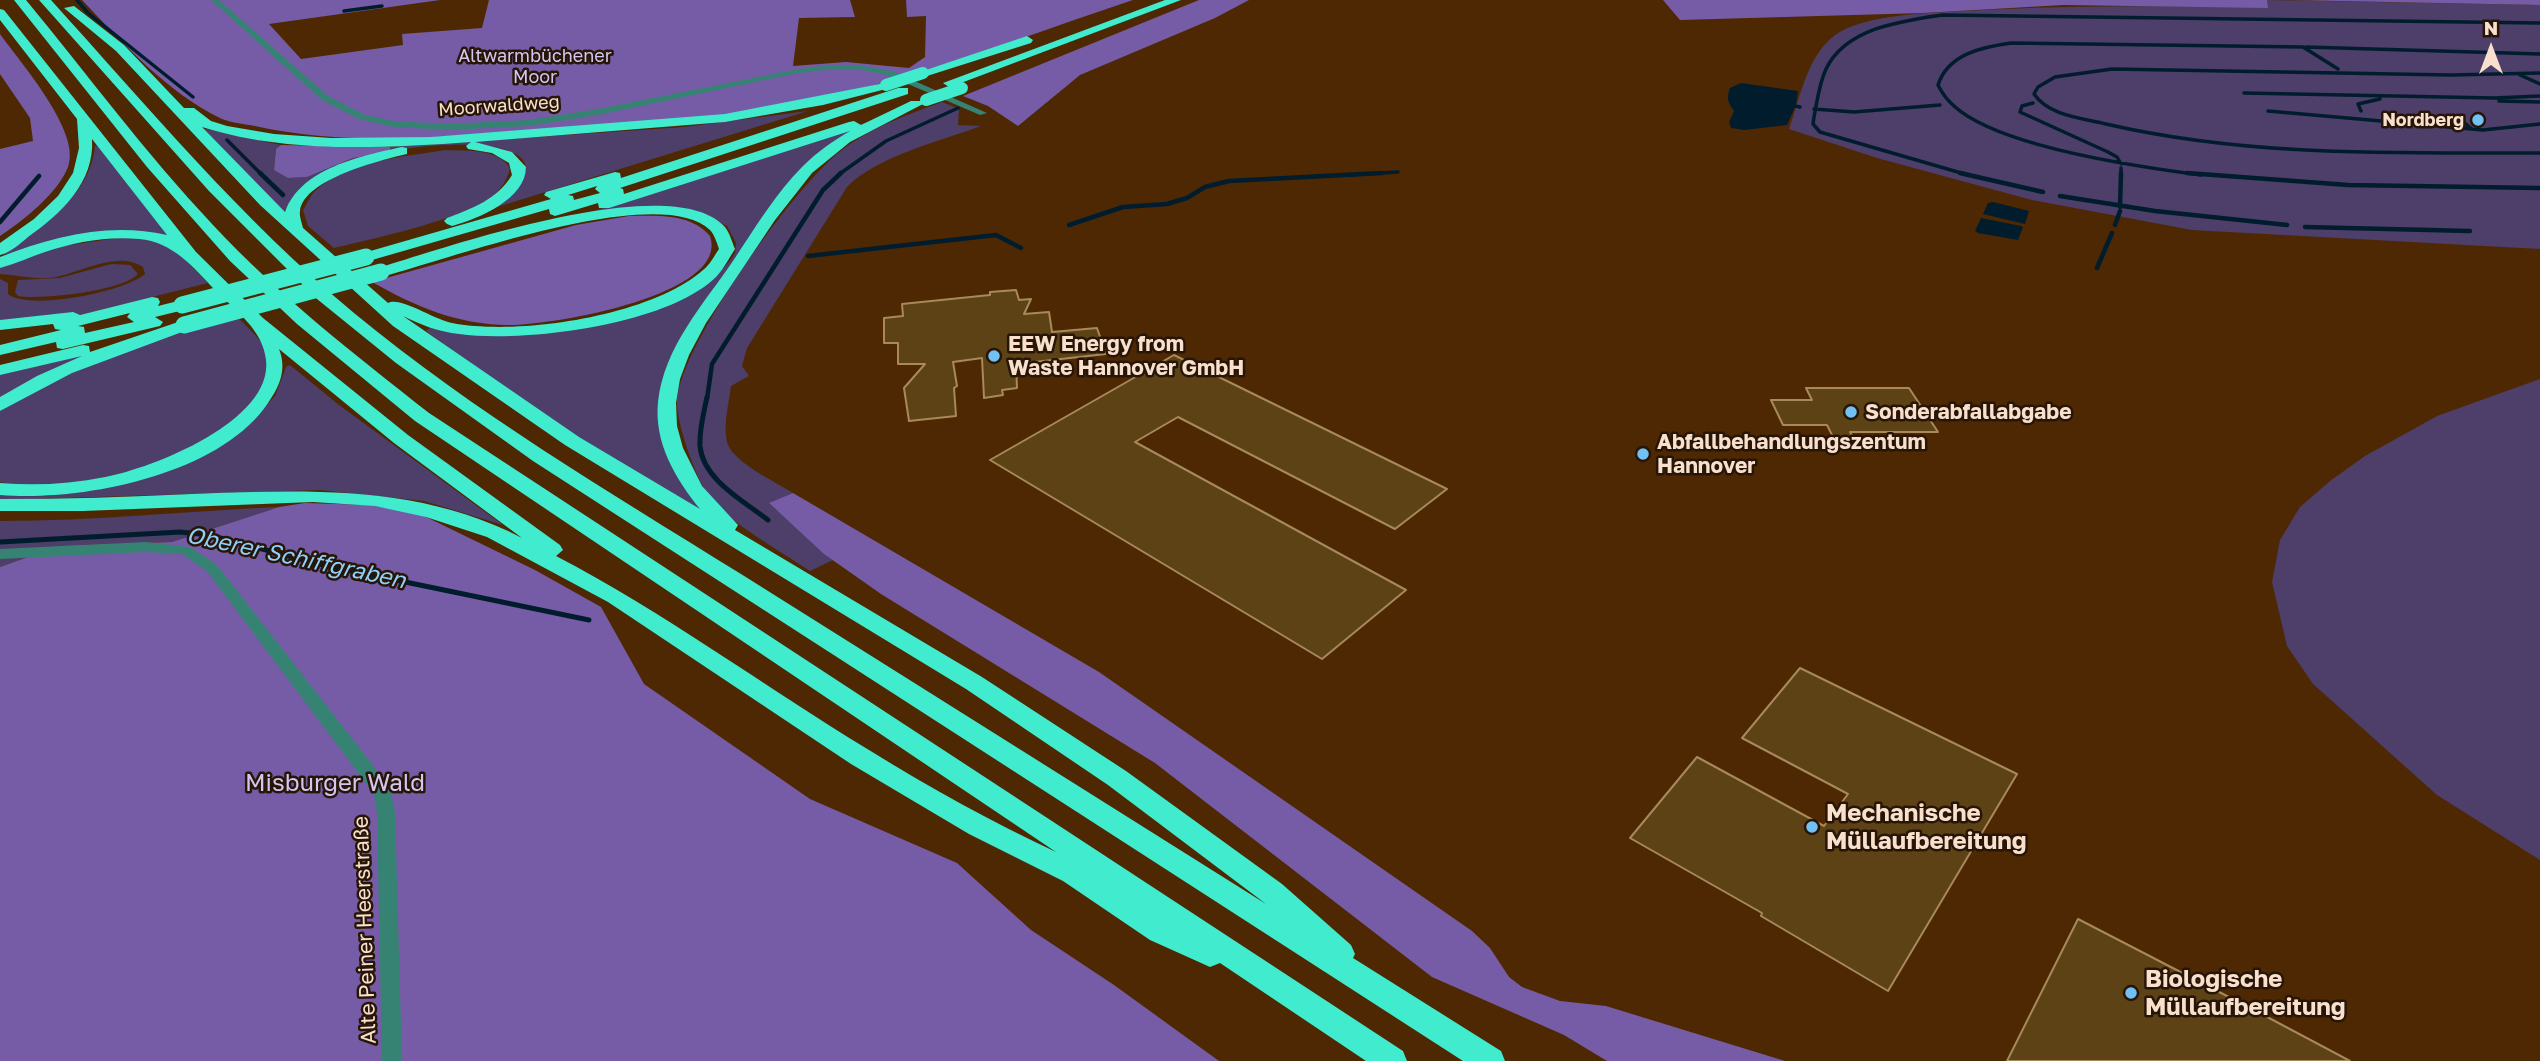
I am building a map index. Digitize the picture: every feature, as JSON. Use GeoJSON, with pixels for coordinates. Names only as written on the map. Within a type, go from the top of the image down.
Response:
{"type":"FeatureCollection","features":[{"type":"Feature","properties":{"kind":"highway"},"geometry":{"type":"LineString","coordinates":[[20,0],[170,185],[235,257],[290,309],[422,417],[1392,1061]]}},
{"type":"Feature","properties":{"kind":"highway"},"geometry":{"type":"LineString","coordinates":[[1056,30],[1145,0]]}},
{"type":"Feature","properties":{"kind":"highway"},"geometry":{"type":"LineString","coordinates":[[520,231],[906,94],[940,79],[1157,0]]}},
{"type":"Feature","properties":{"kind":"highway"},"geometry":{"type":"LineString","coordinates":[[0,359],[370,261],[670,177],[906,94],[940,79],[1175,0]]}},
{"type":"Feature","properties":{"kind":"highway"},"geometry":{"type":"LineString","coordinates":[[940,79],[1130,24],[1185,0]]}},
{"type":"Feature","properties":{"kind":"highway"},"geometry":{"type":"LineString","coordinates":[[46,1],[64,3],[120,48],[264,202],[398,322],[572,440],[778,567],[974,683],[1117,778],[1272,892],[1390,997]]}},
{"type":"Feature","properties":{"kind":"highway"},"geometry":{"type":"LineString","coordinates":[[46,1],[74,29],[198,172],[324,297],[391,350],[540,457],[1490,1061]]}},
{"type":"Feature","properties":{"kind":"highway"},"geometry":{"type":"LineString","coordinates":[[0,12],[190,255],[257,322],[401,439],[616,597],[860,757],[978,827],[1073,873],[1160,931],[1276,986]]}},
{"type":"Feature","properties":{"kind":"highway"},"geometry":{"type":"LineString","coordinates":[[940,79],[952,65],[1043,34]]}},
{"type":"Feature","properties":{"kind":"highway"},"geometry":{"type":"LineString","coordinates":[[162,91],[176,98],[206,124],[225,130],[301,141],[367,142],[431,141],[685,122],[906,94]]}},
{"type":"Feature","properties":{"kind":"highway"},"geometry":{"type":"LineString","coordinates":[[390,240],[906,94]]}},
{"type":"Feature","properties":{"kind":"highway"},"geometry":{"type":"LineString","coordinates":[[778,567],[712,511],[691,487],[679,464],[666,423],[666,403],[671,380],[695,327],[808,169],[906,94]]}},
{"type":"Feature","properties":{"kind":"highway"},"geometry":{"type":"LineString","coordinates":[[0,250],[44,217],[76,181],[85,157],[83,120]]}},
{"type":"Feature","properties":{"kind":"highway"},"geometry":{"type":"LineString","coordinates":[[295,228],[292,211],[303,194],[337,171],[376,157],[421,148],[461,145],[498,150],[517,161],[520,169],[514,185],[489,205],[471,214],[390,240],[370,261]]}},
{"type":"Feature","properties":{"kind":"highway"},"geometry":{"type":"LineString","coordinates":[[198,172],[324,254]]}},
{"type":"Feature","properties":{"kind":"highway"},"geometry":{"type":"LineString","coordinates":[[0,349],[182,310],[370,261],[603,214],[659,211],[684,213],[716,225],[723,232],[727,249],[723,258],[706,277],[672,297],[616,316],[540,330],[464,330],[438,325],[412,315],[359,285]]}},
{"type":"Feature","properties":{"kind":"highway"},"geometry":{"type":"LineString","coordinates":[[0,263],[59,243],[116,234],[154,236],[170,240],[190,255]]}},
{"type":"Feature","properties":{"kind":"highway"},"geometry":{"type":"LineString","coordinates":[[0,326],[58,320],[154,302],[182,310]]}},
{"type":"Feature","properties":{"kind":"highway"},"geometry":{"type":"LineString","coordinates":[[0,340],[154,302]]}},
{"type":"Feature","properties":{"kind":"highway"},"geometry":{"type":"LineString","coordinates":[[0,370],[182,310]]}},
{"type":"Feature","properties":{"kind":"highway"},"geometry":{"type":"LineString","coordinates":[[0,405],[24,390],[182,310]]}},
{"type":"Feature","properties":{"kind":"highway"},"geometry":{"type":"LineString","coordinates":[[0,489],[51,491],[115,481],[182,458],[218,439],[254,411],[273,380],[277,364],[274,347],[257,322]]}},
{"type":"Feature","properties":{"kind":"highway"},"geometry":{"type":"LineString","coordinates":[[0,505],[83,505],[313,496],[375,500],[430,510],[494,532],[616,597]]}},
{"type":"Feature","properties":{"kind":"street","name":"Moorwaldweg"},"geometry":{"type":"LineString","coordinates":[[215,0],[325,98],[362,117],[393,124],[447,127],[529,123],[830,67],[858,67],[889,73],[983,113]]}},
{"type":"Feature","properties":{"kind":"street","name":"Alte Peiner Heerstraße"},"geometry":{"type":"LineString","coordinates":[[0,554],[146,547],[185,550],[212,568],[382,793],[386,813],[392,1061]]}},
{"type":"Feature","properties":{"kind":"shaded area"},"geometry":{"type":"Polygon","coordinates":[[[2267,0],[2540,5],[2540,249],[2192,230],[2032,200],[1877,158],[1789,129],[1806,78],[1818,54],[1835,35],[1863,23],[1916,14],[2002,9],[2116,6],[2267,7],[2267,0]]]}},
{"type":"Feature","properties":{"kind":"shaded area"},"geometry":{"type":"Polygon","coordinates":[[[942,102],[959,109],[958,125],[981,126],[892,158],[875,166],[847,187],[747,348],[742,366],[749,376],[731,386],[726,421],[727,442],[737,457],[746,464],[793,493],[770,504],[833,560],[810,571],[741,526],[708,495],[692,463],[679,421],[677,400],[683,375],[698,342],[744,267],[797,196],[822,168],[842,150],[865,135],[890,122],[942,102]]]}},
{"type":"Feature","properties":{"kind":"shaded area"},"geometry":{"type":"Polygon","coordinates":[[[808,111],[497,207],[521,183],[525,165],[516,154],[469,145],[440,145],[393,151],[305,190],[293,199],[284,213],[201,128],[281,145],[276,149],[274,169],[289,178],[307,177],[353,158],[389,152],[390,147],[684,127],[808,111]]]}},
{"type":"Feature","properties":{"kind":"shaded area"},"geometry":{"type":"Polygon","coordinates":[[[868,122],[809,163],[661,392],[706,513],[702,515],[532,408],[426,331],[430,328],[453,332],[570,329],[711,280],[735,253],[736,243],[727,226],[699,212],[662,207],[591,212],[868,122]]]}},
{"type":"Feature","properties":{"kind":"shaded area"},"geometry":{"type":"Polygon","coordinates":[[[95,146],[98,146],[170,236],[151,233],[2,255],[47,222],[73,196],[84,181],[95,146]]]}},
{"type":"Feature","properties":{"kind":"shaded area"},"geometry":{"type":"Polygon","coordinates":[[[445,150],[490,154],[510,168],[508,175],[497,192],[481,204],[394,234],[334,248],[308,226],[303,210],[313,193],[343,172],[394,158],[445,150]]]}},
{"type":"Feature","properties":{"kind":"shaded area"},"geometry":{"type":"Polygon","coordinates":[[[99,238],[136,238],[161,243],[182,257],[208,283],[53,320],[0,323],[0,279],[8,283],[8,294],[19,299],[36,301],[98,293],[134,281],[145,274],[143,267],[121,261],[49,278],[0,274],[0,266],[45,249],[99,238]]]}},
{"type":"Feature","properties":{"kind":"shaded area"},"geometry":{"type":"Polygon","coordinates":[[[111,264],[130,265],[138,274],[116,285],[81,293],[29,297],[18,296],[15,292],[18,280],[60,278],[111,264]]]}},
{"type":"Feature","properties":{"kind":"shaded area"},"geometry":{"type":"Polygon","coordinates":[[[237,317],[261,342],[267,353],[261,391],[238,418],[204,442],[161,461],[71,483],[31,486],[0,482],[0,411],[29,392],[140,342],[237,317]]]}},
{"type":"Feature","properties":{"kind":"shaded area"},"geometry":{"type":"Polygon","coordinates":[[[89,353],[0,401],[0,374],[89,353]]]}},
{"type":"Feature","properties":{"kind":"shaded area"},"geometry":{"type":"Polygon","coordinates":[[[290,365],[339,405],[503,525],[424,501],[320,490],[0,500],[0,495],[47,496],[90,490],[249,423],[275,396],[286,367],[290,365]]]}},
{"type":"Feature","properties":{"kind":"shaded area"},"geometry":{"type":"Polygon","coordinates":[[[2540,379],[2540,860],[2437,795],[2313,684],[2287,646],[2272,582],[2280,540],[2300,507],[2330,481],[2365,456],[2437,416],[2540,379]]]}},
{"type":"Feature","properties":{"kind":"shaded area"},"geometry":{"type":"Polygon","coordinates":[[[279,507],[172,542],[59,546],[0,567],[0,521],[279,507]]]}},
{"type":"Feature","properties":{"kind":"green space","name":"Altwarmbüchener Moor"},"geometry":{"type":"Polygon","coordinates":[[[82,0],[440,0],[269,24],[301,59],[403,45],[402,34],[482,28],[489,0],[850,0],[855,17],[799,18],[793,66],[846,62],[909,68],[925,57],[926,16],[907,17],[906,0],[1133,0],[980,53],[824,98],[738,113],[652,122],[394,138],[310,135],[222,119],[164,81],[82,0]]]}},
{"type":"Feature","properties":{"kind":"green space"},"geometry":{"type":"Polygon","coordinates":[[[1199,0],[1249,0],[1215,18],[1080,75],[1018,126],[988,106],[963,96],[1199,0]]]}},
{"type":"Feature","properties":{"kind":"green space"},"geometry":{"type":"Polygon","coordinates":[[[1663,0],[2267,0],[2268,8],[2063,5],[1923,13],[1680,20],[1663,0]]]}},
{"type":"Feature","properties":{"kind":"green space"},"geometry":{"type":"Polygon","coordinates":[[[2288,0],[2540,0],[2540,5],[2288,0]]]}},
{"type":"Feature","properties":{"kind":"green space"},"geometry":{"type":"Polygon","coordinates":[[[0,34],[47,98],[66,135],[70,152],[68,167],[56,187],[29,214],[0,236],[0,149],[33,141],[30,118],[0,74],[0,34]]]}},
{"type":"Feature","properties":{"kind":"green space"},"geometry":{"type":"Polygon","coordinates":[[[281,145],[390,147],[390,152],[353,158],[307,177],[288,178],[274,170],[276,149],[281,145]]]}},
{"type":"Feature","properties":{"kind":"green space"},"geometry":{"type":"Polygon","coordinates":[[[629,216],[672,217],[693,223],[710,236],[709,257],[693,275],[666,291],[595,313],[529,324],[489,324],[454,318],[405,299],[372,282],[576,225],[629,216]]]}},
{"type":"Feature","properties":{"kind":"green space"},"geometry":{"type":"Polygon","coordinates":[[[793,493],[1099,672],[1472,931],[1490,948],[1509,977],[1522,987],[1560,1001],[1606,1006],[1785,1061],[1607,1061],[1564,1035],[1432,977],[1155,763],[881,594],[824,554],[769,503],[793,493]]]}},
{"type":"Feature","properties":{"kind":"green space","name":"Misburger Wald"},"geometry":{"type":"Polygon","coordinates":[[[305,503],[370,505],[420,514],[535,570],[601,607],[644,684],[810,799],[957,863],[1031,930],[1114,985],[1219,1061],[0,1061],[0,567],[59,546],[172,542],[279,507],[305,503]]]}},
{"type":"Feature","properties":{"kind":"water"},"geometry":{"type":"Polygon","coordinates":[[[1741,83],[1798,91],[1796,105],[1787,125],[1744,130],[1731,128],[1729,122],[1734,111],[1728,100],[1729,92],[1730,88],[1741,83]]]}},
{"type":"Feature","properties":{"kind":"water"},"geometry":{"type":"Polygon","coordinates":[[[1988,203],[2029,211],[2025,224],[1983,214],[1988,203]]]}},
{"type":"Feature","properties":{"kind":"water"},"geometry":{"type":"Polygon","coordinates":[[[1981,218],[2023,227],[2018,240],[1978,233],[1975,231],[1981,218]]]}},
{"type":"Feature","properties":{"kind":"building","name":"EEW Energy from Waste Hannover GmbH"},"geometry":{"type":"Polygon","coordinates":[[[1016,290],[1019,300],[1031,299],[1024,314],[1049,312],[1052,332],[1097,328],[1106,354],[1016,364],[1017,388],[1002,390],[1003,395],[984,398],[982,358],[953,362],[957,386],[954,388],[956,416],[909,421],[904,388],[925,364],[898,364],[898,343],[884,343],[884,318],[903,316],[902,304],[1016,290]]]}},
{"type":"Feature","properties":{"kind":"building"},"geometry":{"type":"Polygon","coordinates":[[[1174,355],[1447,489],[1395,529],[1178,417],[1135,442],[1406,590],[1322,659],[990,460],[1174,355]]]}},
{"type":"Feature","properties":{"kind":"building","name":"Sonderabfallabgabe"},"geometry":{"type":"Polygon","coordinates":[[[1806,388],[1909,388],[1938,432],[1850,432],[1854,439],[1834,439],[1827,425],[1783,425],[1771,400],[1812,400],[1806,388]]]}},
{"type":"Feature","properties":{"kind":"building","name":"Mechanische Müllaufbereitung"},"geometry":{"type":"Polygon","coordinates":[[[1800,668],[2017,774],[1888,991],[1761,916],[1762,913],[1630,838],[1697,757],[1824,826],[1848,794],[1742,738],[1800,668]]]}},
{"type":"Feature","properties":{"kind":"building","name":"Biologische Müllaufbereitung"},"geometry":{"type":"Polygon","coordinates":[[[2078,919],[2254,1010],[2350,1061],[2007,1061],[2078,919]]]}},
{"type":"Feature","properties":{"kind":"waterway"},"geometry":{"type":"LineString","coordinates":[[77,0],[88,13],[193,97]]}},
{"type":"Feature","properties":{"kind":"waterway"},"geometry":{"type":"LineString","coordinates":[[344,11],[382,6]]}},
{"type":"Feature","properties":{"kind":"waterway"},"geometry":{"type":"LineString","coordinates":[[1815,109],[1826,69],[1835,55],[1847,44],[1876,29],[1942,15],[2540,23]]}},
{"type":"Feature","properties":{"kind":"waterway"},"geometry":{"type":"LineString","coordinates":[[2120,163],[2036,144],[1975,120],[1954,106],[1945,96],[1938,85],[1943,74],[1967,54],[2011,43],[2303,47],[2338,69]]}},
{"type":"Feature","properties":{"kind":"waterway"},"geometry":{"type":"LineString","coordinates":[[2306,47],[2540,54]]}},
{"type":"Feature","properties":{"kind":"waterway"},"geometry":{"type":"LineString","coordinates":[[2540,73],[2451,75],[2112,69],[2055,77],[2038,87],[2034,94],[2048,107],[2067,115],[2159,135],[2213,142],[2267,148],[2376,153],[2540,153]]}},
{"type":"Feature","properties":{"kind":"waterway"},"geometry":{"type":"LineString","coordinates":[[2520,75],[2540,84]]}},
{"type":"Feature","properties":{"kind":"waterway"},"geometry":{"type":"LineString","coordinates":[[2244,93],[2494,98],[2540,96]]}},
{"type":"Feature","properties":{"kind":"waterway"},"geometry":{"type":"LineString","coordinates":[[2361,111],[2358,104],[2380,99]]}},
{"type":"Feature","properties":{"kind":"waterway"},"geometry":{"type":"LineString","coordinates":[[2499,101],[2540,102]]}},
{"type":"Feature","properties":{"kind":"waterway"},"geometry":{"type":"LineString","coordinates":[[2033,103],[2022,106],[2020,112],[2108,152],[2117,157],[2120,163]]}},
{"type":"Feature","properties":{"kind":"waterway"},"geometry":{"type":"LineString","coordinates":[[1815,109],[1854,112],[1940,105]]}},
{"type":"Feature","properties":{"kind":"waterway"},"geometry":{"type":"LineString","coordinates":[[1795,106],[1800,107]]}},
{"type":"Feature","properties":{"kind":"waterway"},"geometry":{"type":"LineString","coordinates":[[838,175],[886,141],[958,108]]}},
{"type":"Feature","properties":{"kind":"waterway"},"geometry":{"type":"LineString","coordinates":[[1815,109],[1813,124],[1820,132],[1965,174]]}},
{"type":"Feature","properties":{"kind":"waterway"},"geometry":{"type":"LineString","coordinates":[[2268,111],[2483,130],[2540,124]]}},
{"type":"Feature","properties":{"kind":"waterway"},"geometry":{"type":"LineString","coordinates":[[2461,120],[2472,129]]}},
{"type":"Feature","properties":{"kind":"waterway"},"geometry":{"type":"LineString","coordinates":[[227,140],[260,173]]}},
{"type":"Feature","properties":{"kind":"waterway"},"geometry":{"type":"LineString","coordinates":[[2120,163],[2201,175]]}},
{"type":"Feature","properties":{"kind":"waterway"},"geometry":{"type":"LineString","coordinates":[[2121,168],[2121,173]]}},
{"type":"Feature","properties":{"kind":"waterway","name":"Oberer Schiffgraben"},"geometry":{"type":"LineString","coordinates":[[1380,173],[1398,172]]}},
{"type":"Feature","properties":{"kind":"waterway"},"geometry":{"type":"LineString","coordinates":[[260,173],[283,195]]}},
{"type":"Feature","properties":{"kind":"waterway","name":"Oberer Schiffgraben"},"geometry":{"type":"LineString","coordinates":[[707,399],[712,364],[823,190],[841,173]]}},
{"type":"Feature","properties":{"kind":"waterway","name":"Oberer Schiffgraben"},"geometry":{"type":"LineString","coordinates":[[1069,225],[1123,207],[1167,204],[1187,198],[1205,187],[1229,181],[1380,173]]}},
{"type":"Feature","properties":{"kind":"waterway","name":"Oberer Schiffgraben"},"geometry":{"type":"LineString","coordinates":[[1349,175],[1380,173]]}},
{"type":"Feature","properties":{"kind":"waterway"},"geometry":{"type":"LineString","coordinates":[[1960,173],[1965,174]]}},
{"type":"Feature","properties":{"kind":"waterway"},"geometry":{"type":"LineString","coordinates":[[2120,205],[2121,173]]}},
{"type":"Feature","properties":{"kind":"waterway"},"geometry":{"type":"LineString","coordinates":[[2187,173],[2348,185],[2540,188]]}},
{"type":"Feature","properties":{"kind":"waterway"},"geometry":{"type":"LineString","coordinates":[[1965,174],[2043,192]]}},
{"type":"Feature","properties":{"kind":"waterway"},"geometry":{"type":"LineString","coordinates":[[0,222],[39,176]]}},
{"type":"Feature","properties":{"kind":"waterway"},"geometry":{"type":"LineString","coordinates":[[2060,196],[2120,205]]}},
{"type":"Feature","properties":{"kind":"waterway"},"geometry":{"type":"LineString","coordinates":[[2120,205],[2287,225]]}},
{"type":"Feature","properties":{"kind":"waterway"},"geometry":{"type":"LineString","coordinates":[[2115,225],[2120,211]]}},
{"type":"Feature","properties":{"kind":"waterway"},"geometry":{"type":"LineString","coordinates":[[2305,227],[2470,231]]}},
{"type":"Feature","properties":{"kind":"waterway"},"geometry":{"type":"LineString","coordinates":[[2097,268],[2112,233]]}},
{"type":"Feature","properties":{"kind":"waterway","name":"Oberer Schiffgraben"},"geometry":{"type":"LineString","coordinates":[[808,256],[996,235],[1021,248]]}},
{"type":"Feature","properties":{"kind":"waterway","name":"Oberer Schiffgraben"},"geometry":{"type":"LineString","coordinates":[[707,397],[700,434],[703,458],[726,489],[768,520]]}},
{"type":"Feature","properties":{"kind":"waterway","name":"Oberer Schiffgraben"},"geometry":{"type":"LineString","coordinates":[[0,542],[180,532],[209,535],[323,565],[589,620]]}},
{"type":"Feature","properties":{"kind":"place","name":"Nordberg"},"geometry":{"type":"Point","coordinates":[2478,120]}},
{"type":"Feature","properties":{"kind":"place","name":"EEW Energy from Waste Hannover GmbH"},"geometry":{"type":"Point","coordinates":[994,356]}},
{"type":"Feature","properties":{"kind":"place","name":"Sonderabfallabgabe"},"geometry":{"type":"Point","coordinates":[1851,412]}},
{"type":"Feature","properties":{"kind":"place","name":"Abfallbehandlungszentum Hannover"},"geometry":{"type":"Point","coordinates":[1643,454]}},
{"type":"Feature","properties":{"kind":"place","name":"Mechanische Müllaufbereitung"},"geometry":{"type":"Point","coordinates":[1812,827]}},
{"type":"Feature","properties":{"kind":"place","name":"Biologische Müllaufbereitung"},"geometry":{"type":"Point","coordinates":[2131,993]}}]}
